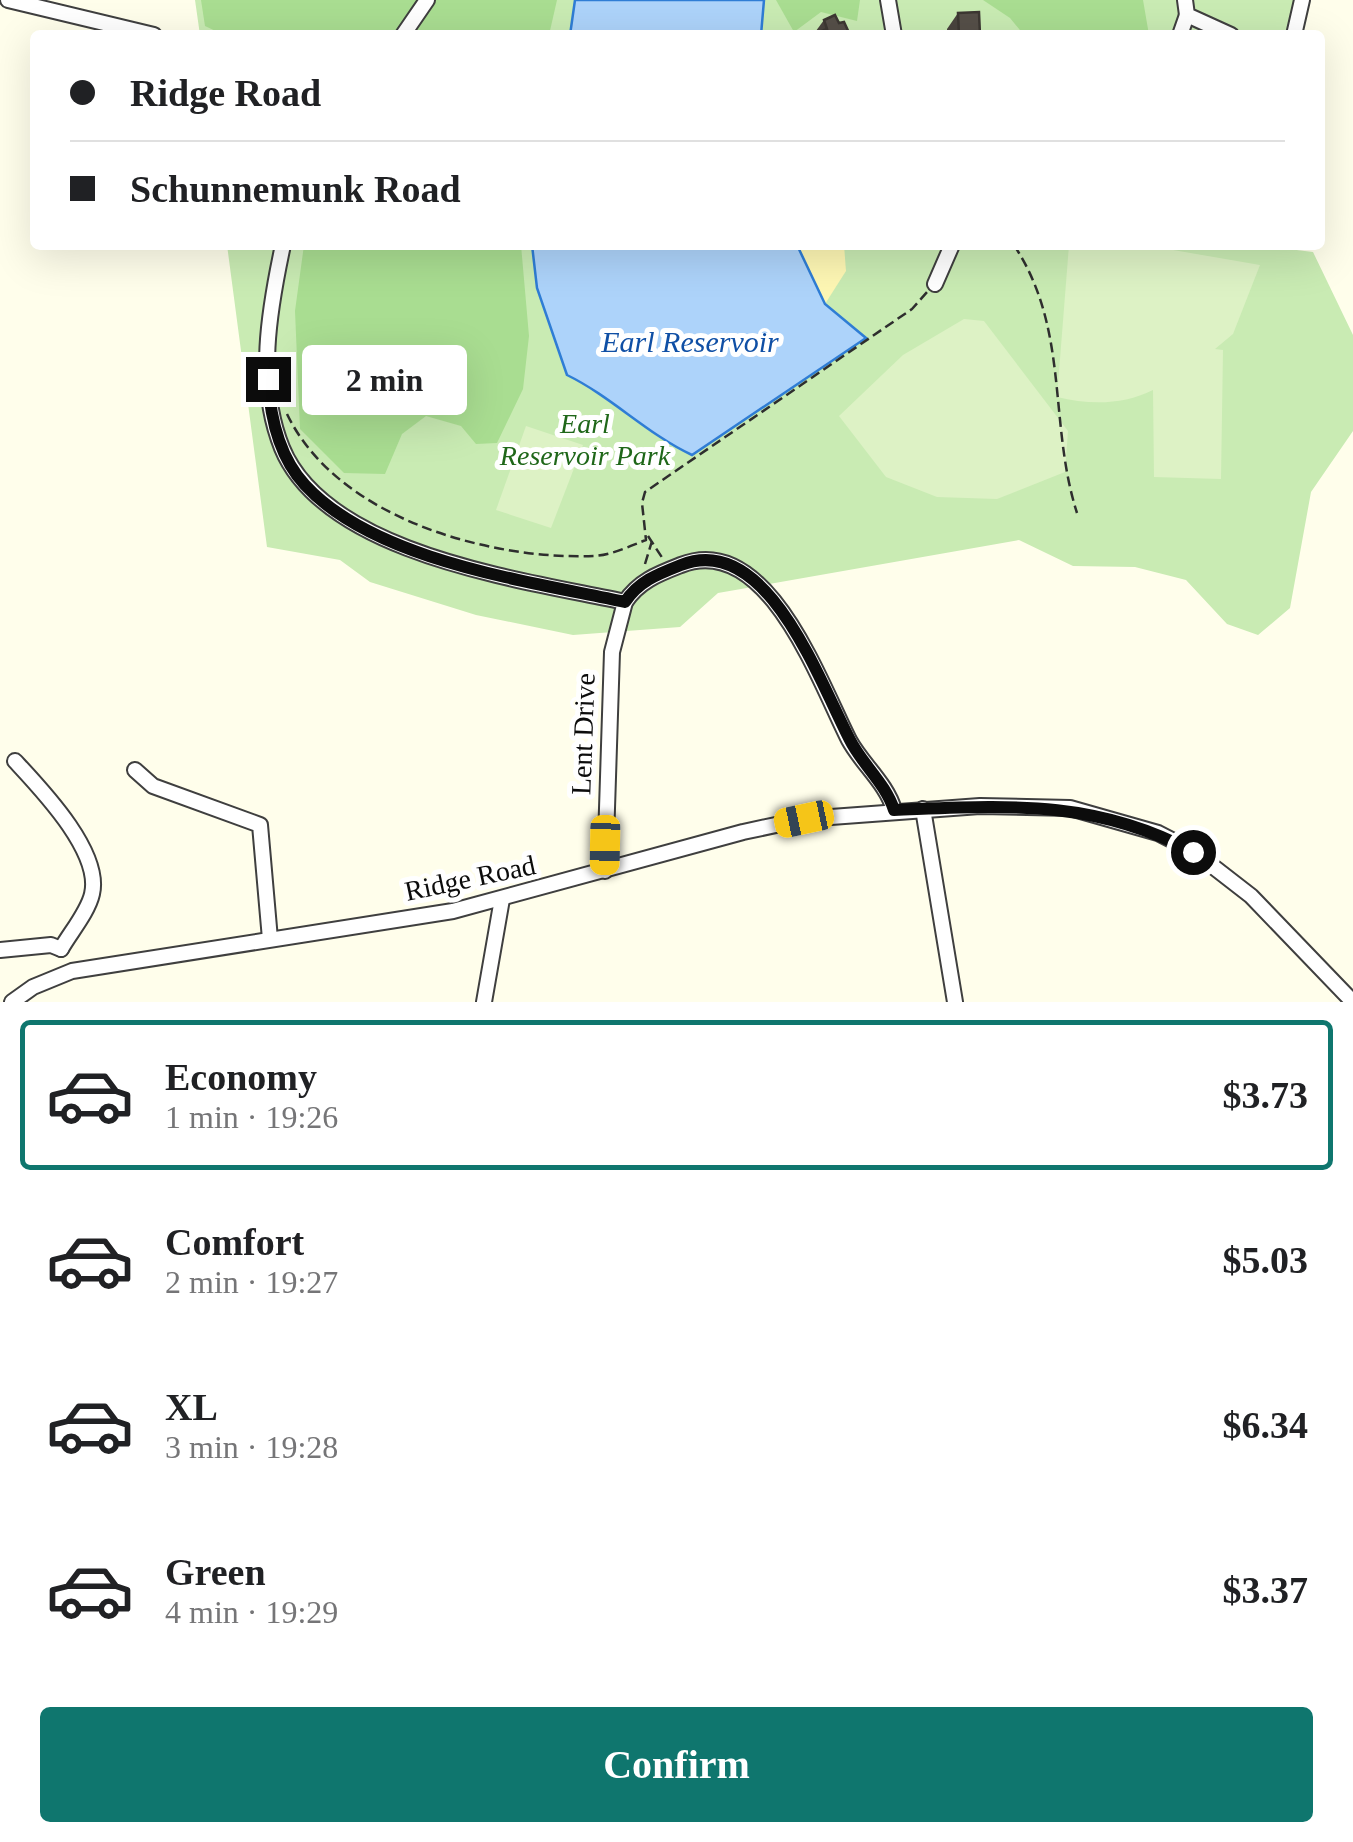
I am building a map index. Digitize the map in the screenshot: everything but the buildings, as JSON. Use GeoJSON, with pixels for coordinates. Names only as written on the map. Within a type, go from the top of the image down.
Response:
{"type":"FeatureCollection","features":[{"type":"Feature","properties":{"kind":"street"},"geometry":{"type":"LineString","coordinates":[[8,0],[133,30]]}},
{"type":"Feature","properties":{"kind":"street"},"geometry":{"type":"LineString","coordinates":[[407,30],[428,0]]}},
{"type":"Feature","properties":{"kind":"street"},"geometry":{"type":"LineString","coordinates":[[888,0],[893,30]]}},
{"type":"Feature","properties":{"kind":"street"},"geometry":{"type":"LineString","coordinates":[[1295,30],[1302,0]]}},
{"type":"Feature","properties":{"kind":"street"},"geometry":{"type":"LineString","coordinates":[[1186,8],[1223,30]]}},
{"type":"Feature","properties":{"kind":"street"},"geometry":{"type":"LineString","coordinates":[[283,250],[269,322],[269,400],[280,445],[303,484],[323,502],[368,530],[421,551],[471,568],[625,602],[639,586],[694,560],[713,560],[747,571],[792,630],[854,748],[894,810]]}},
{"type":"Feature","properties":{"kind":"street"},"geometry":{"type":"LineString","coordinates":[[935,284],[950,250]]}},
{"type":"Feature","properties":{"kind":"street","name":"Lent Drive"},"geometry":{"type":"LineString","coordinates":[[605,871],[612,652],[625,602]]}},
{"type":"Feature","properties":{"kind":"street"},"geometry":{"type":"LineString","coordinates":[[15,761],[67,822],[92,879],[92,896],[61,949]]}},
{"type":"Feature","properties":{"kind":"street"},"geometry":{"type":"LineString","coordinates":[[136,770],[153,786],[260,825],[270,939]]}},
{"type":"Feature","properties":{"kind":"street","name":"Ridge Road"},"geometry":{"type":"LineString","coordinates":[[12,1002],[33,987],[72,971],[502,900],[758,828],[894,810],[1070,808],[1158,833],[1193,852],[1251,896],[1353,1002]]}},
{"type":"Feature","properties":{"kind":"street"},"geometry":{"type":"LineString","coordinates":[[923,809],[955,1002]]}},
{"type":"Feature","properties":{"kind":"street"},"geometry":{"type":"LineString","coordinates":[[484,1002],[502,900]]}},
{"type":"Feature","properties":{"kind":"street"},"geometry":{"type":"LineString","coordinates":[[0,950],[51,945],[61,949],[72,971]]}},
{"type":"Feature","properties":{"kind":"path"},"geometry":{"type":"LineString","coordinates":[[1017,250],[1030,269],[1053,344],[1068,485],[1076,513]]}},
{"type":"Feature","properties":{"kind":"path"},"geometry":{"type":"LineString","coordinates":[[669,570],[648,535],[642,503],[646,492],[912,309],[935,284]]}},
{"type":"Feature","properties":{"kind":"path"},"geometry":{"type":"LineString","coordinates":[[284,408],[298,435],[328,473],[420,524],[471,544],[522,556],[595,556],[646,540],[648,535]]}},
{"type":"Feature","properties":{"kind":"path"},"geometry":{"type":"LineString","coordinates":[[639,586],[652,541]]}},
{"type":"Feature","properties":{"kind":"green space"},"geometry":{"type":"Polygon","coordinates":[[[195,0],[1304,0],[1298,30],[199,30],[195,0]]]}},
{"type":"Feature","properties":{"kind":"green space"},"geometry":{"type":"Polygon","coordinates":[[[201,0],[557,0],[550,30],[213,30],[205,26],[201,0]]]}},
{"type":"Feature","properties":{"kind":"green space"},"geometry":{"type":"Polygon","coordinates":[[[776,0],[860,0],[857,21],[821,12],[793,30],[776,0]]]}},
{"type":"Feature","properties":{"kind":"green space"},"geometry":{"type":"Polygon","coordinates":[[[983,0],[1143,0],[1148,30],[1020,30],[1010,18],[983,0]]]}},
{"type":"Feature","properties":{"kind":"green space","name":"Earl Reservoir Park"},"geometry":{"type":"Polygon","coordinates":[[[228,250],[1296,250],[1313,252],[1353,335],[1353,431],[1311,492],[1290,608],[1258,635],[1227,624],[1186,580],[1135,567],[1073,566],[1019,540],[718,593],[680,627],[573,635],[476,615],[370,582],[340,560],[267,547],[228,250]]]}},
{"type":"Feature","properties":{"kind":"green space"},"geometry":{"type":"Polygon","coordinates":[[[303,250],[521,250],[529,336],[523,389],[497,443],[476,444],[461,426],[426,416],[402,434],[385,474],[344,473],[300,429],[295,311],[303,250]]]}},
{"type":"Feature","properties":{"kind":"green space"},"geometry":{"type":"Polygon","coordinates":[[[1069,250],[1173,250],[1260,265],[1233,334],[1215,349],[1223,350],[1221,479],[1154,477],[1153,390],[1130,399],[1106,402],[1057,397],[1069,250]]]}},
{"type":"Feature","properties":{"kind":"green space"},"geometry":{"type":"Polygon","coordinates":[[[964,319],[984,321],[1068,431],[1065,472],[997,499],[937,497],[886,477],[839,416],[903,355],[964,319]]]}},
{"type":"Feature","properties":{"kind":"green space"},"geometry":{"type":"Polygon","coordinates":[[[526,426],[583,445],[551,528],[496,510],[526,426]]]}},
{"type":"Feature","properties":{"kind":"sand"},"geometry":{"type":"Polygon","coordinates":[[[799,250],[844,250],[846,271],[825,304],[799,250]]]}},
{"type":"Feature","properties":{"kind":"water"},"geometry":{"type":"Polygon","coordinates":[[[575,0],[764,0],[761,30],[571,30],[575,0]]]}},
{"type":"Feature","properties":{"kind":"water","name":"Earl Reservoir"},"geometry":{"type":"Polygon","coordinates":[[[533,250],[799,250],[825,304],[866,338],[692,455],[567,375],[537,288],[533,250]]]}},
{"type":"Feature","properties":{"kind":"route"},"geometry":{"type":"LineString","coordinates":[[268,379],[280,445],[303,484],[323,502],[368,530],[471,568],[625,602],[651,577],[694,560],[732,562],[747,571],[774,600],[854,748],[894,810],[980,806],[1070,808],[1122,820],[1193,852]]}}]}
